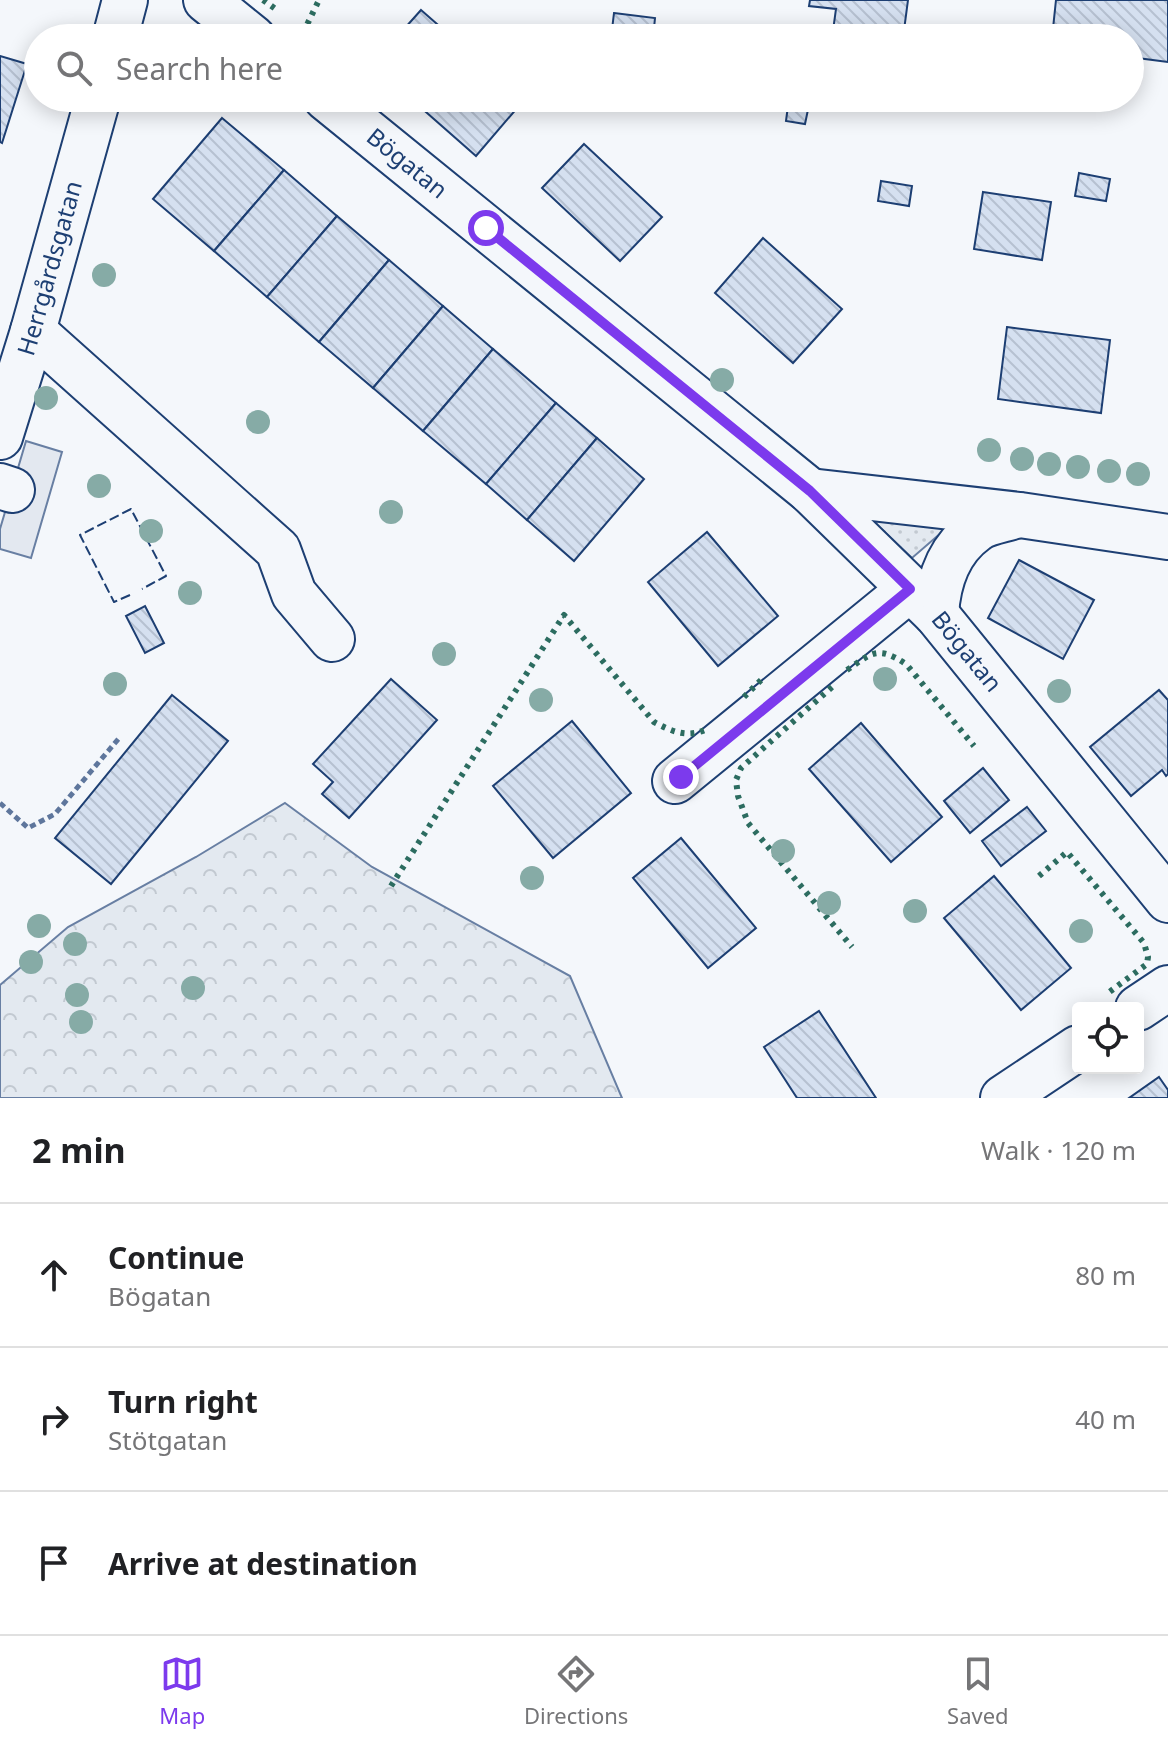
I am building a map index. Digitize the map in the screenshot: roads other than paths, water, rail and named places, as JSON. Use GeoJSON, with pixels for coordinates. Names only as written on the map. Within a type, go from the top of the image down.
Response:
{"type":"FeatureCollection","features":[{"type":"Feature","properties":{"kind":"street"},"geometry":{"type":"LineString","coordinates":[[119,24],[125,0]]}},
{"type":"Feature","properties":{"kind":"street"},"geometry":{"type":"LineString","coordinates":[[206,0],[236,24]]}},
{"type":"Feature","properties":{"kind":"street","name":"Herrgårdsgatan"},"geometry":{"type":"LineString","coordinates":[[0,437],[94,112]]}},
{"type":"Feature","properties":{"kind":"street","name":"Bögatan"},"geometry":{"type":"LineString","coordinates":[[343,112],[810,491],[923,601],[1168,900]]}},
{"type":"Feature","properties":{"kind":"street"},"geometry":{"type":"LineString","coordinates":[[33,331],[278,550],[294,594],[332,639]]}},
{"type":"Feature","properties":{"kind":"street"},"geometry":{"type":"LineString","coordinates":[[810,491],[1020,515],[1168,537]]}},
{"type":"Feature","properties":{"kind":"street"},"geometry":{"type":"LineString","coordinates":[[675,781],[937,592],[953,552],[977,528],[1020,515]]}},
{"type":"Feature","properties":{"kind":"street"},"geometry":{"type":"LineString","coordinates":[[1144,1004],[1168,988]]}},
{"type":"Feature","properties":{"kind":"street"},"geometry":{"type":"LineString","coordinates":[[1003,1098],[1072,1052]]}}]}
